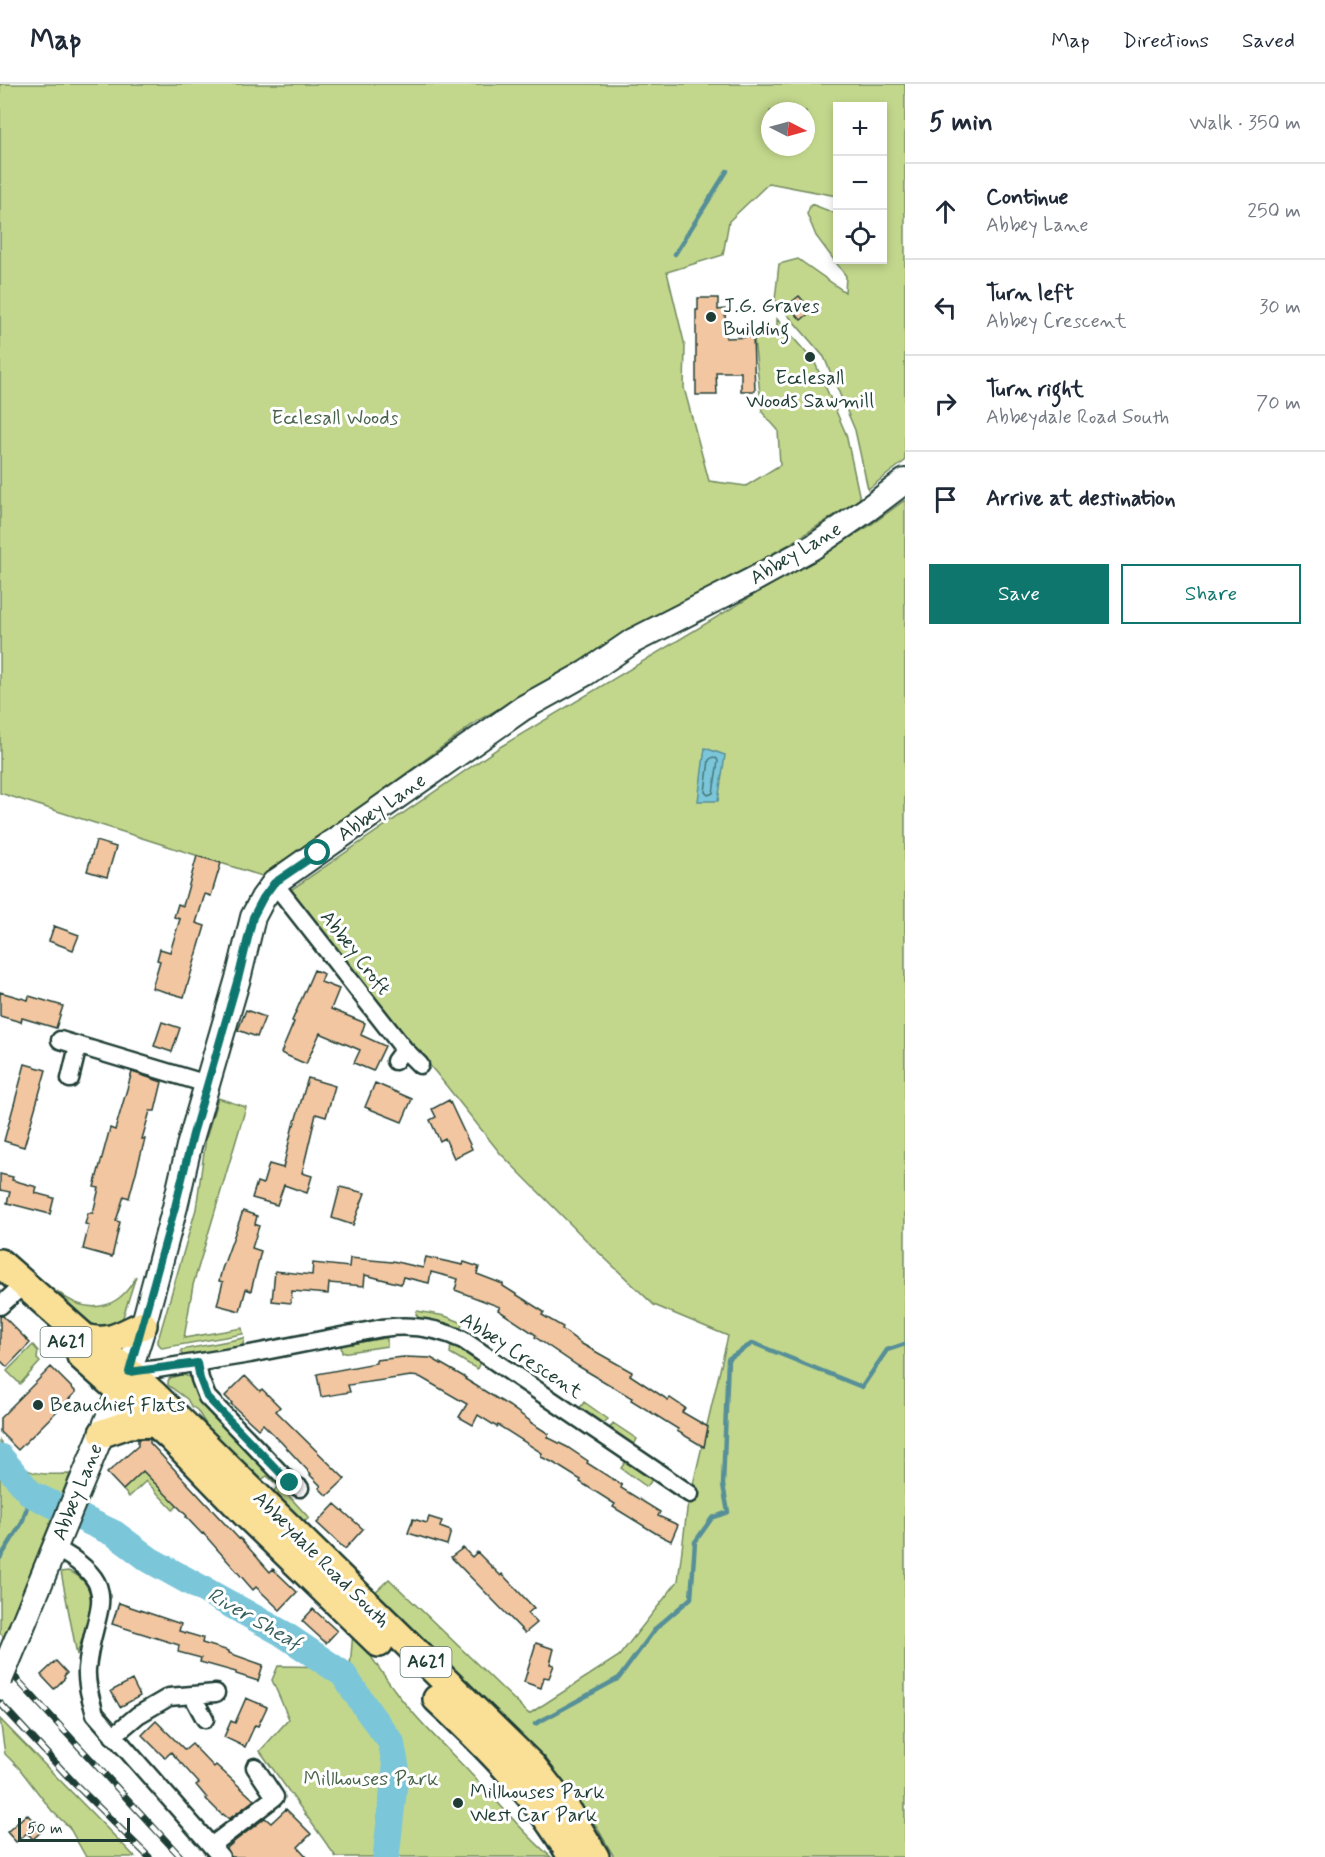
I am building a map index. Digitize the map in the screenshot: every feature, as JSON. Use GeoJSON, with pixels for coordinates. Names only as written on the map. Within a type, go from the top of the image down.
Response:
{"type":"FeatureCollection","features":[{"type":"Feature","properties":{"kind":"main road","name":"Abbey Lane"},"geometry":{"type":"LineString","coordinates":[[0,1680],[125,1382],[143,1325],[253,917],[274,883],[523,708],[586,673],[633,641],[813,547],[905,481]]}},
{"type":"Feature","properties":{"kind":"main road","name":"Abbeydale Road South"},"geometry":{"type":"LineString","coordinates":[[0,1263],[85,1338],[125,1382],[156,1423],[254,1522],[490,1751],[529,1795],[572,1857]]}},
{"type":"Feature","properties":{"kind":"main road","name":"Abbeydale Road South"},"geometry":{"type":"LineString","coordinates":[[23,1285],[50,1327],[194,1433],[492,1726],[533,1767],[570,1813],[595,1857]]}},
{"type":"Feature","properties":{"kind":"main road"},"geometry":{"type":"LineString","coordinates":[[85,1338],[112,1340],[143,1325]]}},
{"type":"Feature","properties":{"kind":"main road"},"geometry":{"type":"LineString","coordinates":[[103,1432],[129,1424],[156,1423]]}},
{"type":"Feature","properties":{"kind":"street","name":"Abbey Croft"},"geometry":{"type":"LineString","coordinates":[[274,883],[399,1055],[420,1065]]}},
{"type":"Feature","properties":{"kind":"street"},"geometry":{"type":"LineString","coordinates":[[60,1040],[207,1084]]}},
{"type":"Feature","properties":{"kind":"street"},"geometry":{"type":"LineString","coordinates":[[70,1079],[78,1046]]}},
{"type":"Feature","properties":{"kind":"street"},"geometry":{"type":"LineString","coordinates":[[0,1306],[23,1285]]}},
{"type":"Feature","properties":{"kind":"street","name":"Abbey Crescent"},"geometry":{"type":"LineString","coordinates":[[125,1382],[197,1363],[392,1327],[416,1327],[445,1333],[463,1340],[690,1494]]}},
{"type":"Feature","properties":{"kind":"street","name":"Abbeydale Road South"},"geometry":{"type":"LineString","coordinates":[[197,1363],[207,1397],[290,1483],[300,1488]]}},
{"type":"Feature","properties":{"kind":"street"},"geometry":{"type":"LineString","coordinates":[[58,1541],[89,1572],[98,1585],[101,1597],[87,1678],[95,1714],[216,1852],[275,1797],[255,1767]]}},
{"type":"Feature","properties":{"kind":"street"},"geometry":{"type":"LineString","coordinates":[[113,1736],[138,1715],[169,1697],[216,1694]]}},
{"type":"Feature","properties":{"kind":"street"},"geometry":{"type":"LineString","coordinates":[[192,1695],[205,1719]]}},
{"type":"Feature","properties":{"kind":"green space","name":"Ecclesall Woods"},"geometry":{"type":"Polygon","coordinates":[[[0,84],[905,84],[905,461],[868,489],[855,430],[824,357],[775,300],[779,264],[798,259],[845,292],[846,276],[837,264],[887,264],[887,102],[833,102],[833,195],[769,183],[729,221],[723,255],[667,272],[685,346],[684,388],[709,481],[746,486],[780,465],[778,430],[762,412],[754,339],[777,336],[777,319],[815,363],[846,434],[860,499],[788,545],[479,720],[265,877],[0,793],[0,84]]]}},
{"type":"Feature","properties":{"kind":"green space","name":"Ecclesall Woods"},"geometry":{"type":"Polygon","coordinates":[[[811,204],[833,212],[833,259],[816,236],[807,214],[811,204]]]}},
{"type":"Feature","properties":{"kind":"green space"},"geometry":{"type":"Polygon","coordinates":[[[905,500],[905,1857],[614,1857],[592,1819],[543,1759],[371,1596],[389,1579],[529,1714],[619,1656],[678,1581],[687,1510],[728,1336],[654,1305],[592,1246],[500,1153],[437,1074],[285,894],[500,747],[869,526],[905,500]]]}},
{"type":"Feature","properties":{"kind":"green space"},"geometry":{"type":"Polygon","coordinates":[[[218,1098],[246,1107],[193,1285],[184,1338],[242,1328],[243,1334],[162,1348],[158,1340],[196,1209],[206,1138],[218,1098]]]}},
{"type":"Feature","properties":{"kind":"green space"},"geometry":{"type":"Polygon","coordinates":[[[136,1276],[123,1317],[117,1324],[104,1327],[89,1323],[57,1291],[79,1304],[101,1306],[121,1297],[136,1276]]]}},
{"type":"Feature","properties":{"kind":"green space"},"geometry":{"type":"Polygon","coordinates":[[[417,1311],[445,1316],[463,1323],[460,1329],[419,1319],[417,1311]]]}},
{"type":"Feature","properties":{"kind":"green space"},"geometry":{"type":"Polygon","coordinates":[[[244,1338],[241,1347],[182,1358],[181,1350],[244,1338]]]}},
{"type":"Feature","properties":{"kind":"green space"},"geometry":{"type":"Polygon","coordinates":[[[385,1338],[387,1346],[342,1353],[343,1345],[385,1338]]]}},
{"type":"Feature","properties":{"kind":"green space"},"geometry":{"type":"Polygon","coordinates":[[[453,1344],[480,1362],[477,1369],[450,1353],[453,1344]]]}},
{"type":"Feature","properties":{"kind":"green space"},"geometry":{"type":"Polygon","coordinates":[[[33,1345],[38,1351],[37,1359],[40,1362],[20,1384],[7,1371],[33,1345]]]}},
{"type":"Feature","properties":{"kind":"green space"},"geometry":{"type":"Polygon","coordinates":[[[184,1375],[193,1382],[196,1391],[286,1488],[288,1495],[309,1518],[304,1522],[273,1492],[278,1486],[267,1476],[261,1480],[207,1426],[187,1399],[168,1385],[170,1378],[184,1375]]]}},
{"type":"Feature","properties":{"kind":"green space"},"geometry":{"type":"Polygon","coordinates":[[[584,1402],[608,1419],[602,1424],[581,1410],[584,1402]]]}},
{"type":"Feature","properties":{"kind":"green space"},"geometry":{"type":"Polygon","coordinates":[[[613,1423],[637,1439],[635,1443],[631,1445],[611,1430],[613,1423]]]}},
{"type":"Feature","properties":{"kind":"green space"},"geometry":{"type":"Polygon","coordinates":[[[0,1441],[15,1461],[29,1471],[70,1474],[4,1637],[0,1633],[0,1441]]]}},
{"type":"Feature","properties":{"kind":"green space"},"geometry":{"type":"Polygon","coordinates":[[[626,1461],[651,1479],[647,1487],[621,1468],[626,1461]]]}},
{"type":"Feature","properties":{"kind":"green space"},"geometry":{"type":"Polygon","coordinates":[[[143,1471],[178,1505],[173,1510],[146,1481],[129,1497],[123,1490],[143,1471]]]}},
{"type":"Feature","properties":{"kind":"green space"},"geometry":{"type":"Polygon","coordinates":[[[68,1571],[80,1577],[87,1586],[90,1596],[88,1620],[77,1655],[61,1572],[68,1571]]]}},
{"type":"Feature","properties":{"kind":"green space","name":"Millhouses Park"},"geometry":{"type":"Polygon","coordinates":[[[353,1632],[413,1714],[551,1857],[336,1857],[260,1751],[289,1719],[272,1680],[278,1666],[350,1667],[353,1632]]]}},
{"type":"Feature","properties":{"kind":"green space"},"geometry":{"type":"Polygon","coordinates":[[[0,1719],[135,1857],[86,1857],[69,1827],[52,1811],[19,1768],[5,1754],[0,1719]]]}},
{"type":"Feature","properties":{"kind":"water"},"geometry":{"type":"Polygon","coordinates":[[[705,748],[725,755],[718,801],[698,801],[705,748]]]}},
{"type":"Feature","properties":{"kind":"building"},"geometry":{"type":"Polygon","coordinates":[[[799,296],[812,311],[801,320],[788,305],[799,296]]]}},
{"type":"Feature","properties":{"kind":"building"},"geometry":{"type":"Polygon","coordinates":[[[698,298],[718,298],[718,310],[725,309],[726,338],[753,337],[755,391],[741,391],[741,372],[716,372],[717,395],[696,395],[698,298]]]}},
{"type":"Feature","properties":{"kind":"building"},"geometry":{"type":"Polygon","coordinates":[[[96,841],[116,847],[107,877],[87,871],[96,841]]]}},
{"type":"Feature","properties":{"kind":"building"},"geometry":{"type":"Polygon","coordinates":[[[197,856],[221,863],[211,896],[205,894],[196,923],[205,926],[184,997],[152,988],[160,961],[157,960],[160,949],[170,952],[180,919],[174,917],[178,904],[183,906],[197,856]]]}},
{"type":"Feature","properties":{"kind":"building"},"geometry":{"type":"Polygon","coordinates":[[[54,926],[79,935],[73,950],[49,941],[54,926]]]}},
{"type":"Feature","properties":{"kind":"building"},"geometry":{"type":"Polygon","coordinates":[[[314,970],[324,974],[321,982],[339,989],[331,1009],[365,1023],[361,1035],[385,1046],[373,1071],[354,1063],[360,1050],[320,1033],[306,1064],[281,1053],[314,970]]]}},
{"type":"Feature","properties":{"kind":"building"},"geometry":{"type":"Polygon","coordinates":[[[0,992],[28,1000],[29,996],[63,1006],[56,1028],[22,1018],[21,1022],[0,1016],[0,992]]]}},
{"type":"Feature","properties":{"kind":"building"},"geometry":{"type":"Polygon","coordinates":[[[246,1010],[265,1017],[257,1037],[238,1030],[246,1010]]]}},
{"type":"Feature","properties":{"kind":"building"},"geometry":{"type":"Polygon","coordinates":[[[162,1022],[180,1028],[172,1052],[154,1046],[162,1022]]]}},
{"type":"Feature","properties":{"kind":"building"},"geometry":{"type":"Polygon","coordinates":[[[25,1064],[46,1070],[24,1147],[4,1141],[25,1064]]]}},
{"type":"Feature","properties":{"kind":"building"},"geometry":{"type":"Polygon","coordinates":[[[132,1072],[162,1082],[155,1111],[150,1111],[142,1139],[145,1139],[129,1198],[124,1196],[116,1221],[120,1222],[112,1257],[83,1249],[89,1225],[85,1224],[88,1213],[93,1213],[99,1188],[94,1187],[110,1128],[115,1130],[132,1072]]]}},
{"type":"Feature","properties":{"kind":"building"},"geometry":{"type":"Polygon","coordinates":[[[308,1078],[335,1086],[326,1117],[316,1114],[302,1173],[312,1176],[307,1193],[284,1185],[277,1205],[252,1198],[257,1182],[263,1184],[269,1164],[283,1168],[293,1125],[308,1078]]]}},
{"type":"Feature","properties":{"kind":"building"},"geometry":{"type":"Polygon","coordinates":[[[375,1083],[412,1099],[402,1122],[365,1107],[375,1083]]]}},
{"type":"Feature","properties":{"kind":"building"},"geometry":{"type":"Polygon","coordinates":[[[449,1100],[472,1149],[454,1158],[445,1138],[440,1141],[430,1120],[436,1117],[432,1109],[449,1100]]]}},
{"type":"Feature","properties":{"kind":"building"},"geometry":{"type":"Polygon","coordinates":[[[0,1174],[37,1187],[35,1193],[54,1198],[50,1214],[7,1203],[10,1192],[0,1190],[0,1174]]]}},
{"type":"Feature","properties":{"kind":"building"},"geometry":{"type":"Polygon","coordinates":[[[340,1187],[365,1193],[353,1225],[332,1218],[340,1187]]]}},
{"type":"Feature","properties":{"kind":"building"},"geometry":{"type":"Polygon","coordinates":[[[243,1211],[257,1216],[255,1224],[259,1226],[252,1248],[261,1251],[251,1291],[246,1289],[240,1311],[217,1305],[223,1282],[219,1281],[222,1269],[243,1211]]]}},
{"type":"Feature","properties":{"kind":"building"},"geometry":{"type":"Polygon","coordinates":[[[426,1257],[463,1265],[464,1262],[479,1267],[477,1274],[503,1284],[544,1312],[542,1315],[563,1327],[562,1329],[582,1344],[632,1372],[630,1375],[668,1400],[670,1398],[685,1408],[682,1412],[708,1427],[704,1447],[535,1337],[536,1335],[498,1310],[500,1307],[455,1290],[458,1279],[431,1272],[429,1283],[403,1277],[401,1284],[365,1275],[364,1286],[329,1283],[328,1294],[292,1291],[291,1303],[272,1301],[275,1271],[312,1275],[313,1263],[349,1267],[350,1258],[393,1261],[423,1268],[426,1257]]]}},
{"type":"Feature","properties":{"kind":"building"},"geometry":{"type":"Polygon","coordinates":[[[0,1316],[3,1316],[30,1343],[7,1367],[0,1360],[0,1316]]]}},
{"type":"Feature","properties":{"kind":"building"},"geometry":{"type":"Polygon","coordinates":[[[404,1357],[431,1358],[509,1406],[549,1434],[547,1437],[567,1447],[622,1485],[621,1488],[660,1512],[658,1516],[678,1525],[671,1541],[613,1507],[615,1504],[580,1482],[581,1480],[541,1457],[542,1453],[498,1425],[497,1427],[478,1415],[473,1425],[459,1417],[467,1404],[420,1377],[411,1376],[348,1385],[350,1392],[321,1397],[317,1374],[376,1363],[376,1360],[404,1357]]]}},
{"type":"Feature","properties":{"kind":"building","name":"Beauchief Flats"},"geometry":{"type":"Polygon","coordinates":[[[51,1367],[76,1392],[18,1450],[0,1432],[0,1418],[51,1367]]]}},
{"type":"Feature","properties":{"kind":"building"},"geometry":{"type":"Polygon","coordinates":[[[245,1376],[280,1407],[276,1411],[345,1479],[327,1496],[311,1474],[263,1424],[258,1429],[225,1396],[245,1376]]]}},
{"type":"Feature","properties":{"kind":"building"},"geometry":{"type":"Polygon","coordinates":[[[138,1439],[150,1439],[150,1443],[270,1572],[273,1569],[297,1592],[280,1610],[256,1587],[253,1590],[203,1533],[143,1471],[123,1490],[107,1473],[138,1446],[138,1439]]]}},
{"type":"Feature","properties":{"kind":"building"},"geometry":{"type":"Polygon","coordinates":[[[335,1504],[363,1529],[345,1549],[317,1523],[335,1504]]]}},
{"type":"Feature","properties":{"kind":"building"},"geometry":{"type":"Polygon","coordinates":[[[429,1517],[442,1521],[440,1527],[451,1531],[447,1545],[408,1533],[413,1519],[427,1523],[429,1517]]]}},
{"type":"Feature","properties":{"kind":"building"},"geometry":{"type":"Polygon","coordinates":[[[463,1548],[472,1557],[477,1552],[501,1576],[502,1574],[534,1608],[528,1613],[537,1623],[525,1633],[451,1557],[463,1548]]]}},
{"type":"Feature","properties":{"kind":"building"},"geometry":{"type":"Polygon","coordinates":[[[119,1603],[181,1624],[179,1631],[203,1638],[202,1643],[263,1665],[258,1681],[200,1662],[201,1658],[178,1652],[179,1645],[112,1624],[119,1603]]]}},
{"type":"Feature","properties":{"kind":"building"},"geometry":{"type":"Polygon","coordinates":[[[313,1609],[337,1631],[326,1643],[302,1621],[313,1609]]]}},
{"type":"Feature","properties":{"kind":"building"},"geometry":{"type":"Polygon","coordinates":[[[536,1643],[554,1649],[550,1664],[554,1665],[549,1678],[544,1677],[541,1688],[524,1682],[536,1643]]]}},
{"type":"Feature","properties":{"kind":"building"},"geometry":{"type":"Polygon","coordinates":[[[56,1661],[67,1673],[54,1689],[41,1675],[56,1661]]]}},
{"type":"Feature","properties":{"kind":"building"},"geometry":{"type":"Polygon","coordinates":[[[132,1680],[140,1696],[120,1707],[111,1691],[132,1680]]]}},
{"type":"Feature","properties":{"kind":"building"},"geometry":{"type":"Polygon","coordinates":[[[246,1698],[267,1707],[258,1726],[255,1725],[245,1747],[224,1737],[231,1721],[235,1723],[246,1698]]]}},
{"type":"Feature","properties":{"kind":"building"},"geometry":{"type":"Polygon","coordinates":[[[156,1721],[185,1750],[192,1744],[214,1767],[216,1765],[254,1800],[229,1819],[222,1815],[206,1799],[196,1785],[199,1783],[171,1752],[165,1758],[142,1735],[156,1721]]]}},
{"type":"Feature","properties":{"kind":"building"},"geometry":{"type":"Polygon","coordinates":[[[286,1809],[311,1834],[298,1847],[307,1857],[231,1857],[227,1848],[235,1841],[265,1818],[271,1823],[286,1809]]]}},
{"type":"Feature","properties":{"kind":"building"},"geometry":{"type":"Polygon","coordinates":[[[27,1814],[42,1831],[33,1839],[27,1833],[16,1842],[7,1832],[27,1814]]]}},
{"type":"Feature","properties":{"kind":"waterway"},"geometry":{"type":"LineString","coordinates":[[675,254],[727,171]]}},
{"type":"Feature","properties":{"kind":"waterway"},"geometry":{"type":"LineString","coordinates":[[535,1724],[619,1678],[656,1628],[691,1598],[695,1542],[712,1518],[728,1512],[723,1485],[728,1359],[753,1343],[862,1387],[887,1350],[905,1344]]}},
{"type":"Feature","properties":{"kind":"waterway","name":"River Sheaf"},"geometry":{"type":"LineString","coordinates":[[0,1457],[31,1494],[115,1534],[150,1560],[282,1633],[343,1674],[391,1742],[396,1767],[386,1857]]}},
{"type":"Feature","properties":{"kind":"waterway"},"geometry":{"type":"LineString","coordinates":[[0,1558],[22,1523],[31,1494]]}},
{"type":"Feature","properties":{"kind":"railway"},"geometry":{"type":"LineString","coordinates":[[0,1661],[181,1857]]}},
{"type":"Feature","properties":{"kind":"railway"},"geometry":{"type":"LineString","coordinates":[[0,1703],[75,1784],[149,1857]]}},
{"type":"Feature","properties":{"kind":"place","name":"J.G. Graves Building"},"geometry":{"type":"Point","coordinates":[711,317]}},
{"type":"Feature","properties":{"kind":"place","name":"Ecclesall Woods Sawmill"},"geometry":{"type":"Point","coordinates":[810,357]}},
{"type":"Feature","properties":{"kind":"place","name":"Beauchief Flats"},"geometry":{"type":"Point","coordinates":[38,1405]}},
{"type":"Feature","properties":{"kind":"place","name":"Millhouses Park West Car Park"},"geometry":{"type":"Point","coordinates":[458,1803]}},
{"type":"Feature","properties":{"kind":"route"},"geometry":{"type":"LineString","coordinates":[[290,1483],[207,1397],[197,1363],[129,1372],[253,917],[274,883],[318,853]]}}]}
